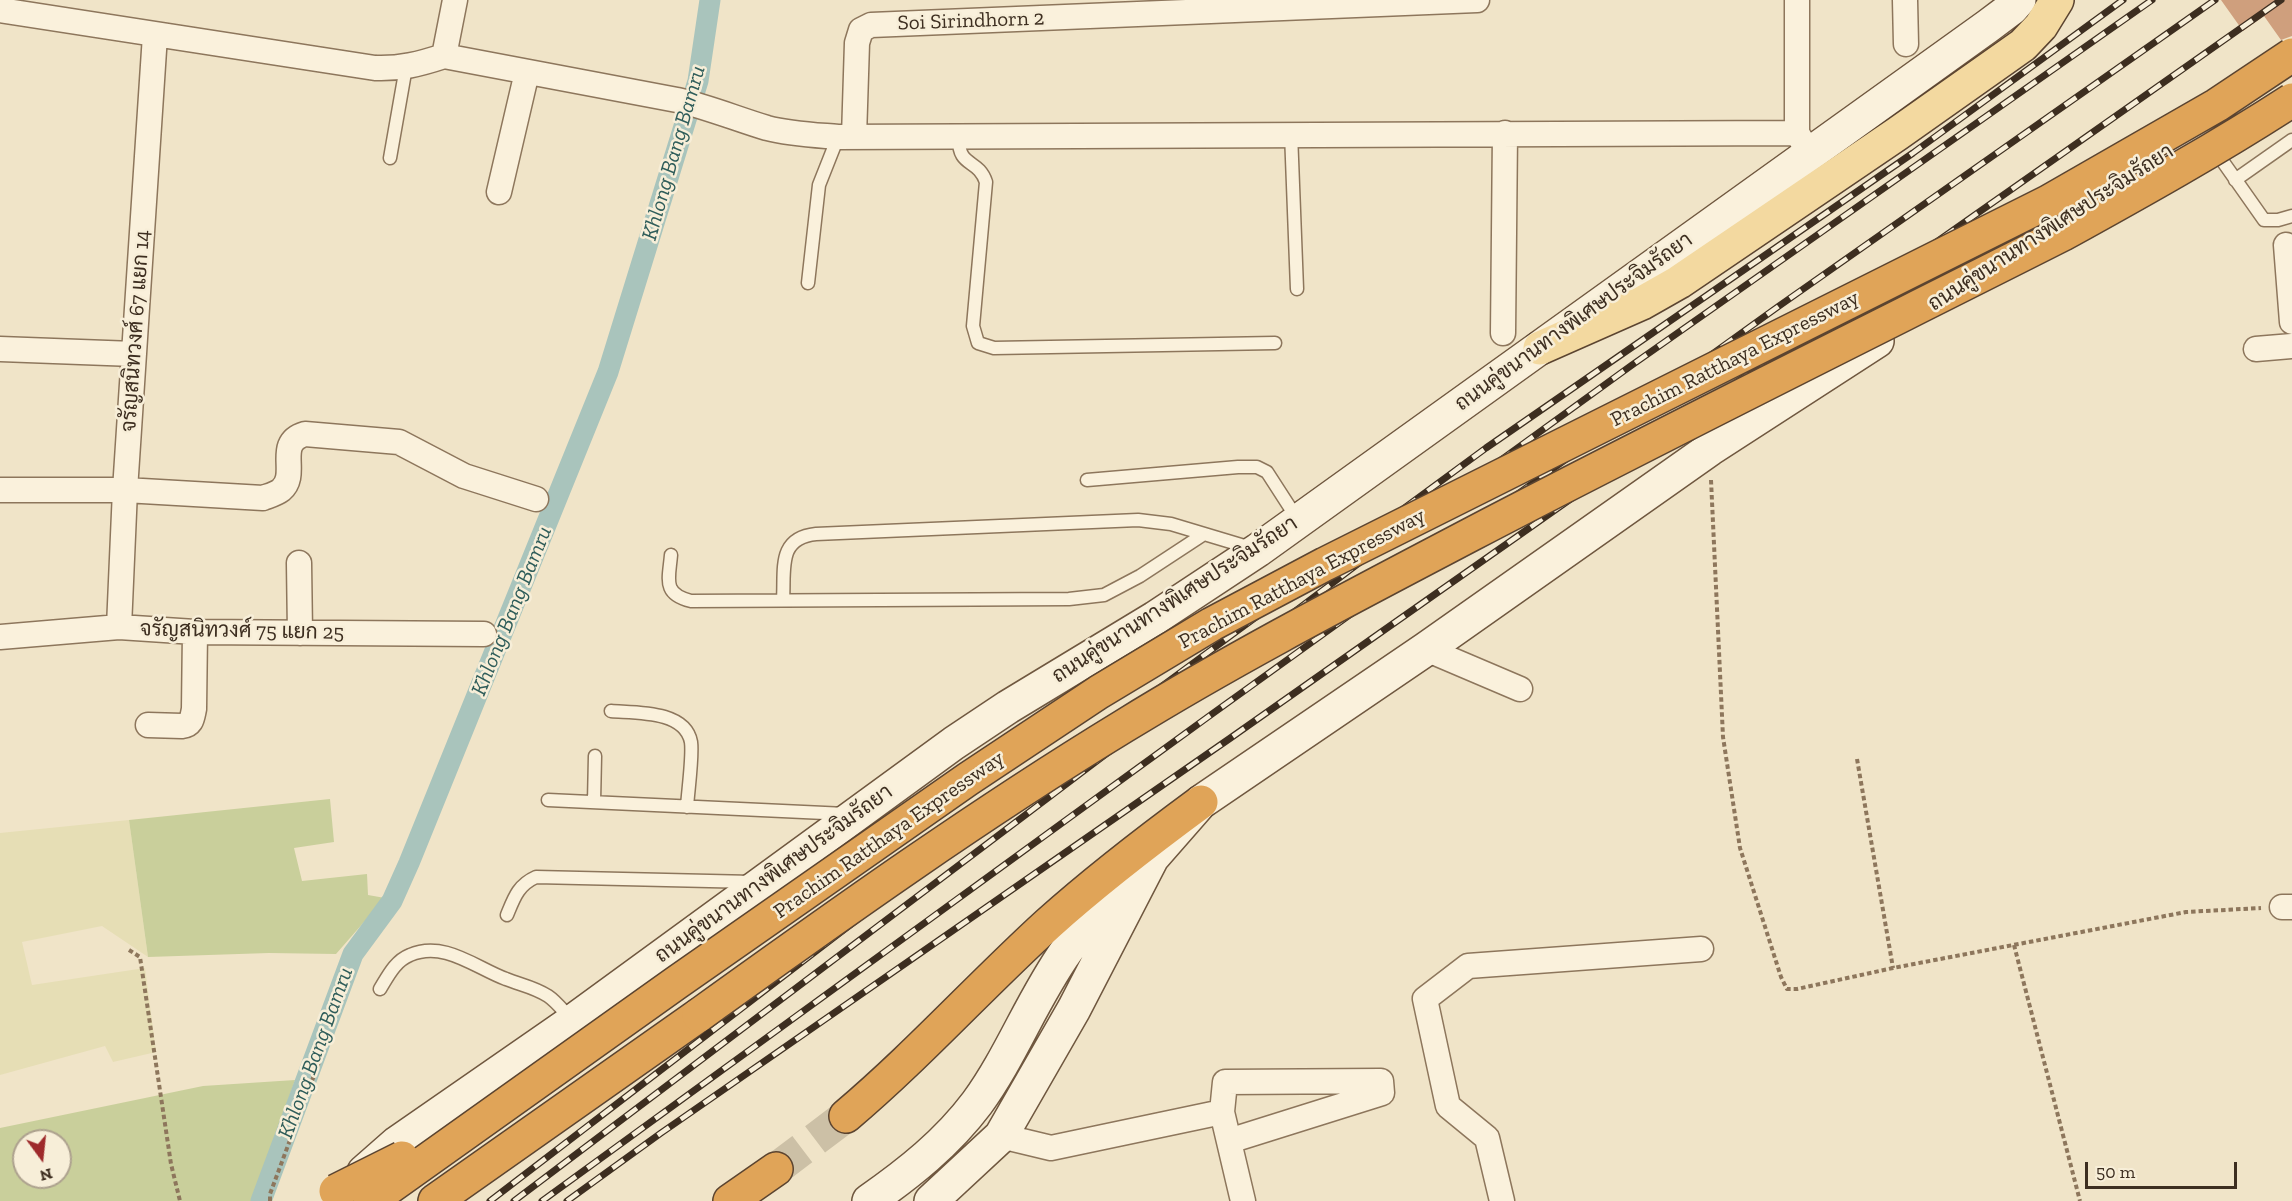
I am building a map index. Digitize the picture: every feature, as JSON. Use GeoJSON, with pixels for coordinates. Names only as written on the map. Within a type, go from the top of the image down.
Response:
{"type":"FeatureCollection","features":[{"type":"Feature","properties":{"kind":"highway","name":"Prachim Ratthaya Expressway"},"geometry":{"type":"LineString","coordinates":[[371,1201],[676,983],[968,779],[1099,692],[1181,643],[1324,564],[2048,202],[2208,110],[2292,55]]}},
{"type":"Feature","properties":{"kind":"highway","name":"Prachim Ratthaya Expressway"},"geometry":{"type":"LineString","coordinates":[[435,1201],[858,900],[989,812],[1124,726],[1227,665],[1396,573],[2063,234],[2201,156],[2292,100]]}},
{"type":"Feature","properties":{"kind":"highway"},"geometry":{"type":"LineString","coordinates":[[846,1116],[888,1080],[1072,903],[1114,867],[1201,802]]}},
{"type":"Feature","properties":{"kind":"highway"},"geometry":{"type":"LineString","coordinates":[[317,1201],[436,1141]]}},
{"type":"Feature","properties":{"kind":"highway"},"geometry":{"type":"LineString","coordinates":[[729,1201],[776,1169]]}},
{"type":"Feature","properties":{"kind":"main road","name":"ถนนคู่ขนานทางพิเศษประจิมรัถยา"},"geometry":{"type":"LineString","coordinates":[[332,1201],[397,1143],[573,1021],[856,814],[1008,707],[1155,618],[1258,550],[1540,348],[1803,143],[1988,26],[2019,0]]}},
{"type":"Feature","properties":{"kind":"main road"},"geometry":{"type":"LineString","coordinates":[[1540,348],[1642,303],[1679,282],[1897,134],[2023,45],[2041,26],[2057,0]]}},
{"type":"Feature","properties":{"kind":"main road","name":"ถนนคู่ขนานทางพิเศษประจิมรัถยา"},"geometry":{"type":"LineString","coordinates":[[931,1201],[1001,1136],[1074,1009],[1152,858],[1201,802],[1426,649],[1710,449],[2201,131],[2292,68]]}},
{"type":"Feature","properties":{"kind":"main road"},"geometry":{"type":"LineString","coordinates":[[371,1201],[436,1141],[982,756],[1155,618]]}},
{"type":"Feature","properties":{"kind":"main road"},"geometry":{"type":"LineString","coordinates":[[869,1201],[916,1167],[937,1148],[975,1105],[1013,1046],[1066,951],[1103,907],[1152,858]]}},
{"type":"Feature","properties":{"kind":"street"},"geometry":{"type":"LineString","coordinates":[[444,56],[455,0]]}},
{"type":"Feature","properties":{"kind":"street","name":"Soi Sirindhorn 2"},"geometry":{"type":"LineString","coordinates":[[846,137],[857,43],[861,30],[871,26],[1477,0]]}},
{"type":"Feature","properties":{"kind":"street"},"geometry":{"type":"LineString","coordinates":[[0,10],[375,68],[406,67],[444,56],[707,106],[777,130],[846,137],[1505,133],[1803,143],[1797,0]]}},
{"type":"Feature","properties":{"kind":"street"},"geometry":{"type":"LineString","coordinates":[[1905,0],[1906,44]]}},
{"type":"Feature","properties":{"kind":"street","name":"จรัญสนิทวงศ์ 67 แยก 14"},"geometry":{"type":"LineString","coordinates":[[119,627],[125,490],[155,35]]}},
{"type":"Feature","properties":{"kind":"street"},"geometry":{"type":"LineString","coordinates":[[499,192],[527,72]]}},
{"type":"Feature","properties":{"kind":"street"},"geometry":{"type":"LineString","coordinates":[[1503,333],[1505,133]]}},
{"type":"Feature","properties":{"kind":"street"},"geometry":{"type":"LineString","coordinates":[[2286,245],[2292,322]]}},
{"type":"Feature","properties":{"kind":"street"},"geometry":{"type":"LineString","coordinates":[[2256,349],[2292,346]]}},
{"type":"Feature","properties":{"kind":"street"},"geometry":{"type":"LineString","coordinates":[[0,349],[134,354]]}},
{"type":"Feature","properties":{"kind":"street"},"geometry":{"type":"LineString","coordinates":[[0,490],[125,490],[263,498],[280,491],[287,482],[290,443],[295,437],[305,434],[399,442],[464,476],[536,499]]}},
{"type":"Feature","properties":{"kind":"street"},"geometry":{"type":"LineString","coordinates":[[299,562],[300,633]]}},
{"type":"Feature","properties":{"kind":"street","name":"จรัญสนิทวงศ์ 75 แยก 25"},"geometry":{"type":"LineString","coordinates":[[0,637],[119,627],[195,632],[484,634]]}},
{"type":"Feature","properties":{"kind":"street"},"geometry":{"type":"LineString","coordinates":[[148,725],[182,726],[192,721],[195,632]]}},
{"type":"Feature","properties":{"kind":"street"},"geometry":{"type":"LineString","coordinates":[[1426,649],[1520,689]]}},
{"type":"Feature","properties":{"kind":"street"},"geometry":{"type":"LineString","coordinates":[[1502,1201],[1487,1138],[1448,1106],[1425,999],[1468,966],[1701,949]]}},
{"type":"Feature","properties":{"kind":"street"},"geometry":{"type":"LineString","coordinates":[[1229,1141],[1382,1093],[1381,1081],[1225,1082],[1222,1112],[1243,1201]]}},
{"type":"Feature","properties":{"kind":"street"},"geometry":{"type":"LineString","coordinates":[[1001,1136],[1051,1148],[1222,1112]]}},
{"type":"Feature","properties":{"kind":"lane"},"geometry":{"type":"LineString","coordinates":[[390,158],[406,67]]}},
{"type":"Feature","properties":{"kind":"lane"},"geometry":{"type":"LineString","coordinates":[[2201,131],[2264,220],[2278,220],[2292,216]]}},
{"type":"Feature","properties":{"kind":"lane"},"geometry":{"type":"LineString","coordinates":[[1291,133],[1297,289]]}},
{"type":"Feature","properties":{"kind":"lane"},"geometry":{"type":"LineString","coordinates":[[808,283],[819,186],[846,137]]}},
{"type":"Feature","properties":{"kind":"lane"},"geometry":{"type":"LineString","coordinates":[[959,138],[960,154],[964,160],[983,173],[986,182],[973,326],[978,343],[994,348],[1275,343]]}},
{"type":"Feature","properties":{"kind":"lane"},"geometry":{"type":"LineString","coordinates":[[2235,180],[2292,140]]}},
{"type":"Feature","properties":{"kind":"lane"},"geometry":{"type":"LineString","coordinates":[[1087,480],[1257,467],[1267,472],[1298,521]]}},
{"type":"Feature","properties":{"kind":"lane"},"geometry":{"type":"LineString","coordinates":[[783,600],[786,556],[789,546],[795,539],[804,535],[1138,520],[1171,524],[1258,550]]}},
{"type":"Feature","properties":{"kind":"lane"},"geometry":{"type":"LineString","coordinates":[[671,555],[669,584],[671,592],[678,598],[691,601],[1069,598],[1104,595],[1140,576],[1204,534]]}},
{"type":"Feature","properties":{"kind":"lane"},"geometry":{"type":"LineString","coordinates":[[611,711],[656,715],[678,722],[686,730],[691,742],[687,807]]}},
{"type":"Feature","properties":{"kind":"lane"},"geometry":{"type":"LineString","coordinates":[[594,802],[595,756]]}},
{"type":"Feature","properties":{"kind":"lane"},"geometry":{"type":"LineString","coordinates":[[548,800],[856,814]]}},
{"type":"Feature","properties":{"kind":"lane"},"geometry":{"type":"LineString","coordinates":[[507,915],[518,889],[526,881],[536,877],[763,882]]}},
{"type":"Feature","properties":{"kind":"lane"},"geometry":{"type":"LineString","coordinates":[[380,989],[396,964],[411,954],[432,951],[453,954],[506,979],[532,986],[551,998],[573,1021]]}},
{"type":"Feature","properties":{"kind":"path"},"geometry":{"type":"LineString","coordinates":[[1710,449],[1722,737],[1740,848],[1781,977],[1787,989],[1797,989],[1893,968],[2186,912],[2287,907]]}},
{"type":"Feature","properties":{"kind":"path"},"geometry":{"type":"LineString","coordinates":[[1857,759],[1893,968]]}},
{"type":"Feature","properties":{"kind":"path"},"geometry":{"type":"LineString","coordinates":[[2014,945],[2080,1201]]}},
{"type":"Feature","properties":{"kind":"path"},"geometry":{"type":"LineString","coordinates":[[129,950],[140,957],[171,1164],[180,1201]]}},
{"type":"Feature","properties":{"kind":"path"},"geometry":{"type":"LineString","coordinates":[[270,1201],[270,1194],[326,1043]]}},
{"type":"Feature","properties":{"kind":"shaded area"},"geometry":{"type":"Polygon","coordinates":[[[129,820],[148,957],[102,926],[22,942],[32,985],[145,968],[156,1052],[113,1062],[105,1046],[0,1075],[0,833],[129,820]]]}},
{"type":"Feature","properties":{"kind":"green space"},"geometry":{"type":"Polygon","coordinates":[[[330,799],[334,842],[294,848],[302,881],[367,874],[368,895],[385,898],[336,954],[269,953],[148,957],[129,820],[330,799]]]}},
{"type":"Feature","properties":{"kind":"green space"},"geometry":{"type":"Polygon","coordinates":[[[295,1080],[253,1201],[0,1201],[0,1128],[203,1086],[295,1080]]]}},
{"type":"Feature","properties":{"kind":"building"},"geometry":{"type":"Polygon","coordinates":[[[2221,0],[2292,0],[2292,36],[2281,40],[2264,16],[2243,31],[2221,0]]]}},
{"type":"Feature","properties":{"kind":"waterway","name":"Khlong Bang Bamru"},"geometry":{"type":"LineString","coordinates":[[261,1201],[353,954],[392,901],[409,863],[608,372],[698,81],[710,0]]}},
{"type":"Feature","properties":{"kind":"tunnel"},"geometry":{"type":"LineString","coordinates":[[776,1169],[846,1116]]}},
{"type":"Feature","properties":{"kind":"railway"},"geometry":{"type":"LineString","coordinates":[[490,1201],[1154,692],[1486,448],[1913,153],[2123,0]]}},
{"type":"Feature","properties":{"kind":"railway"},"geometry":{"type":"LineString","coordinates":[[514,1201],[1363,560],[1632,365],[2152,0]]}},
{"type":"Feature","properties":{"kind":"railway"},"geometry":{"type":"LineString","coordinates":[[542,1201],[1212,714],[1779,306],[2215,0]]}},
{"type":"Feature","properties":{"kind":"railway"},"geometry":{"type":"LineString","coordinates":[[567,1201],[2281,0]]}}]}
